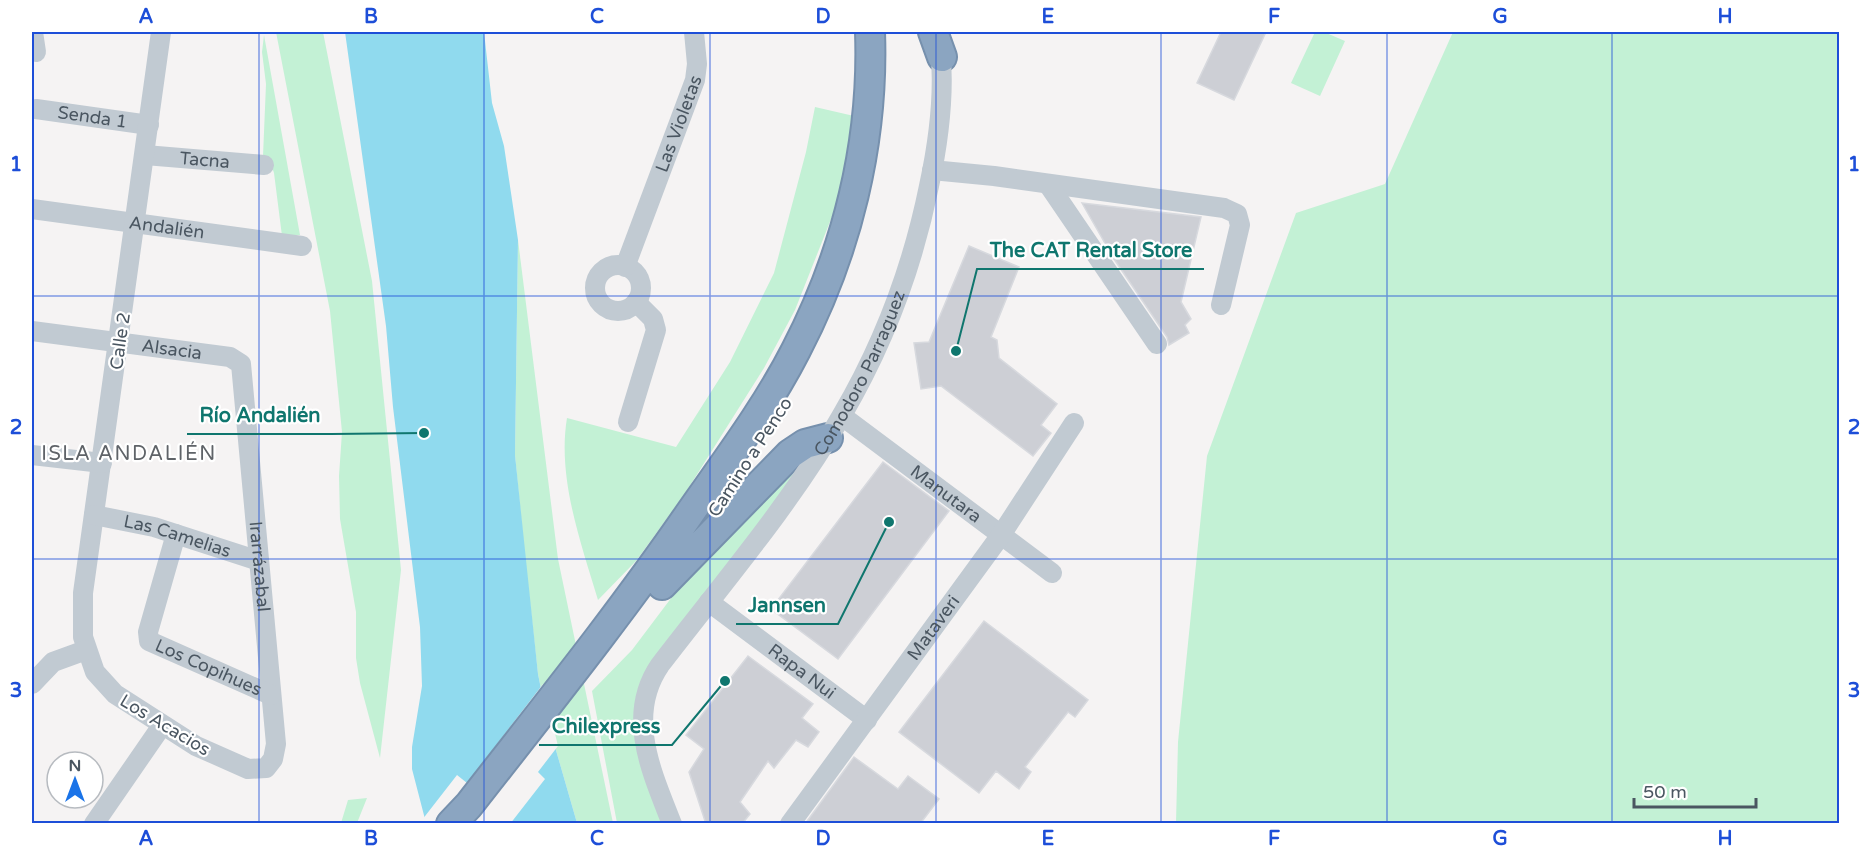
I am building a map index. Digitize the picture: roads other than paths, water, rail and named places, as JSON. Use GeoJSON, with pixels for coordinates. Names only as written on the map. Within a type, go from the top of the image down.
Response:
{"type":"FeatureCollection","features":[{"type":"Feature","properties":{"kind":"highway","name":"Camino a Penco"},"geometry":{"type":"LineString","coordinates":[[621,624],[651,570],[778,383],[812,318],[838,250],[857,179],[868,107],[870,32]]}},
{"type":"Feature","properties":{"kind":"highway","name":"Camino a Penco"},"geometry":{"type":"LineString","coordinates":[[466,817],[621,624],[662,585],[783,410],[842,292],[865,226],[879,171],[887,103],[887,32]]}},
{"type":"Feature","properties":{"kind":"highway"},"geometry":{"type":"LineString","coordinates":[[662,585],[790,454],[835,427]]}},
{"type":"Feature","properties":{"kind":"street"},"geometry":{"type":"LineString","coordinates":[[33,32],[36,52]]}},
{"type":"Feature","properties":{"kind":"street","name":"Calle 2"},"geometry":{"type":"LineString","coordinates":[[86,650],[81,608],[120,342],[161,32]]}},
{"type":"Feature","properties":{"kind":"street","name":"Las Violetas"},"geometry":{"type":"LineString","coordinates":[[631,271],[645,212],[695,80],[697,64],[694,32]]}},
{"type":"Feature","properties":{"kind":"street","name":"Comodoro Parraguez"},"geometry":{"type":"LineString","coordinates":[[672,824],[648,762],[643,741],[646,690],[660,665],[788,498],[835,427],[895,304],[914,248],[932,170],[940,109],[938,40]]}},
{"type":"Feature","properties":{"kind":"street","name":"Senda 1"},"geometry":{"type":"LineString","coordinates":[[36,109],[148,125]]}},
{"type":"Feature","properties":{"kind":"street","name":"Tacna"},"geometry":{"type":"LineString","coordinates":[[145,154],[264,165]]}},
{"type":"Feature","properties":{"kind":"street"},"geometry":{"type":"LineString","coordinates":[[932,170],[1224,208],[1237,214],[1240,225],[1221,305]]}},
{"type":"Feature","properties":{"kind":"street"},"geometry":{"type":"LineString","coordinates":[[1048,184],[1157,344]]}},
{"type":"Feature","properties":{"kind":"street","name":"Andalién"},"geometry":{"type":"LineString","coordinates":[[32,209],[302,246]]}},
{"type":"Feature","properties":{"kind":"street"},"geometry":{"type":"LineString","coordinates":[[612,267],[631,271],[641,287],[636,302],[630,308],[614,311],[599,302],[596,292],[598,277],[605,270],[612,267]]}},
{"type":"Feature","properties":{"kind":"street"},"geometry":{"type":"LineString","coordinates":[[628,422],[656,330],[653,319],[636,302]]}},
{"type":"Feature","properties":{"kind":"street","name":"Alsacia"},"geometry":{"type":"LineString","coordinates":[[32,331],[239,360]]}},
{"type":"Feature","properties":{"kind":"street","name":"Irarrázabal"},"geometry":{"type":"LineString","coordinates":[[239,360],[242,368],[275,752],[266,768]]}},
{"type":"Feature","properties":{"kind":"street","name":"Mataveri"},"geometry":{"type":"LineString","coordinates":[[790,824],[1001,535],[1074,423]]}},
{"type":"Feature","properties":{"kind":"street","name":"Manutara"},"geometry":{"type":"LineString","coordinates":[[835,427],[1001,535],[1052,573]]}},
{"type":"Feature","properties":{"kind":"street"},"geometry":{"type":"LineString","coordinates":[[32,454],[102,463]]}},
{"type":"Feature","properties":{"kind":"street","name":"Las Camelias"},"geometry":{"type":"LineString","coordinates":[[94,515],[176,534],[259,561]]}},
{"type":"Feature","properties":{"kind":"street","name":"Los Copihues"},"geometry":{"type":"LineString","coordinates":[[176,534],[148,632],[149,641],[271,695]]}},
{"type":"Feature","properties":{"kind":"street","name":"Rapa Nui"},"geometry":{"type":"LineString","coordinates":[[709,602],[867,720]]}},
{"type":"Feature","properties":{"kind":"street"},"geometry":{"type":"LineString","coordinates":[[32,684],[53,662],[86,650]]}},
{"type":"Feature","properties":{"kind":"street","name":"Los Acacios"},"geometry":{"type":"LineString","coordinates":[[86,650],[95,672],[107,688],[162,727],[242,767],[255,770],[266,768]]}},
{"type":"Feature","properties":{"kind":"street"},"geometry":{"type":"LineString","coordinates":[[94,824],[162,727]]}},
{"type":"Feature","properties":{"kind":"water"},"geometry":{"type":"Polygon","coordinates":[[[345,32],[484,32],[492,103],[504,146],[518,240],[515,455],[538,674],[547,719],[577,823],[426,823],[412,769],[412,747],[422,686],[420,627],[393,407],[386,326],[345,32]]]}},
{"type":"Feature","properties":{"kind":"place","name":"The CAT Rental Store"},"geometry":{"type":"Point","coordinates":[956,351]}},
{"type":"Feature","properties":{"kind":"place","name":"Río Andalién"},"geometry":{"type":"Point","coordinates":[424,433]}},
{"type":"Feature","properties":{"kind":"place","name":"Jannsen"},"geometry":{"type":"Point","coordinates":[889,522]}},
{"type":"Feature","properties":{"kind":"place","name":"Chilexpress"},"geometry":{"type":"Point","coordinates":[725,681]}},
{"type":"Feature","properties":{"kind":"district","name":"ISLA ANDALIÉN"},"geometry":{"type":"Point","coordinates":[129,453]}}]}
